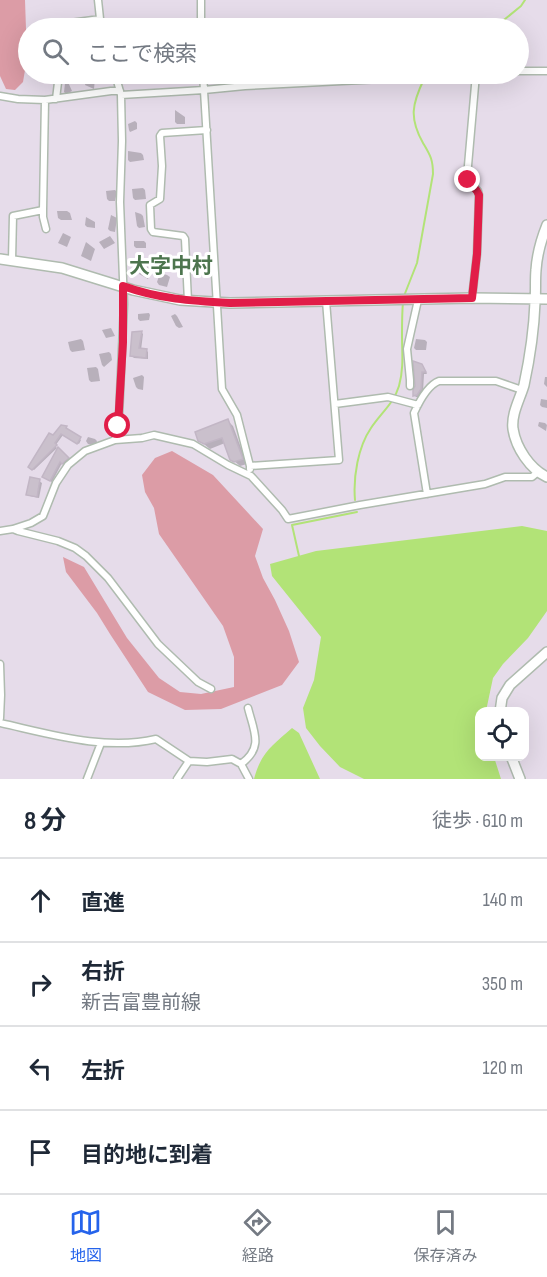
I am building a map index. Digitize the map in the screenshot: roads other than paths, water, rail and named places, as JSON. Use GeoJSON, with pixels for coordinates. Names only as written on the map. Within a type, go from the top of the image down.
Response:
{"type":"FeatureCollection","features":[{"type":"Feature","properties":{"kind":"main road"},"geometry":{"type":"LineString","coordinates":[[543,474],[528,462],[519,448],[513,428],[530,353],[536,299],[536,269],[540,243],[547,225]]}},
{"type":"Feature","properties":{"kind":"main road"},"geometry":{"type":"LineString","coordinates":[[0,259],[62,267],[123,286],[188,301],[547,299]]}},
{"type":"Feature","properties":{"kind":"main road"},"geometry":{"type":"LineString","coordinates":[[501,707],[502,698],[510,685],[547,652]]}},
{"type":"Feature","properties":{"kind":"main road"},"geometry":{"type":"LineString","coordinates":[[513,761],[520,779]]}},
{"type":"Feature","properties":{"kind":"street"},"geometry":{"type":"LineString","coordinates":[[98,0],[100,18]]}},
{"type":"Feature","properties":{"kind":"street"},"geometry":{"type":"LineString","coordinates":[[201,0],[201,18]]}},
{"type":"Feature","properties":{"kind":"street"},"geometry":{"type":"LineString","coordinates":[[529,71],[547,72]]}},
{"type":"Feature","properties":{"kind":"street"},"geometry":{"type":"LineString","coordinates":[[56,99],[58,84]]}},
{"type":"Feature","properties":{"kind":"street"},"geometry":{"type":"LineString","coordinates":[[115,440],[119,416],[123,342],[120,202],[122,141],[121,93],[118,84]]}},
{"type":"Feature","properties":{"kind":"street"},"geometry":{"type":"LineString","coordinates":[[204,84],[222,389],[237,415],[251,476]]}},
{"type":"Feature","properties":{"kind":"street"},"geometry":{"type":"LineString","coordinates":[[0,96],[45,100],[121,93],[283,84]]}},
{"type":"Feature","properties":{"kind":"street"},"geometry":{"type":"LineString","coordinates":[[472,298],[477,254],[479,195],[467,177],[477,84]]}},
{"type":"Feature","properties":{"kind":"street"},"geometry":{"type":"LineString","coordinates":[[45,100],[43,218],[46,229]]}},
{"type":"Feature","properties":{"kind":"street"},"geometry":{"type":"LineString","coordinates":[[188,301],[185,239],[183,236],[153,232],[150,205],[160,199],[162,166],[160,136],[162,133],[207,130]]}},
{"type":"Feature","properties":{"kind":"street"},"geometry":{"type":"LineString","coordinates":[[12,260],[14,216],[43,210]]}},
{"type":"Feature","properties":{"kind":"street"},"geometry":{"type":"LineString","coordinates":[[410,386],[407,349],[418,300]]}},
{"type":"Feature","properties":{"kind":"street"},"geometry":{"type":"LineString","coordinates":[[249,466],[339,460],[326,301]]}},
{"type":"Feature","properties":{"kind":"street"},"geometry":{"type":"LineString","coordinates":[[427,494],[414,413],[433,383],[439,381],[496,381],[522,390]]}},
{"type":"Feature","properties":{"kind":"street"},"geometry":{"type":"LineString","coordinates":[[335,404],[388,397],[418,405]]}},
{"type":"Feature","properties":{"kind":"street"},"geometry":{"type":"LineString","coordinates":[[0,531],[14,529],[43,516],[56,483],[68,465],[85,450],[115,440],[154,435],[193,444],[251,476],[288,519],[360,504],[485,484],[505,477],[532,477],[543,474]]}},
{"type":"Feature","properties":{"kind":"street"},"geometry":{"type":"LineString","coordinates":[[14,529],[58,541],[75,548],[86,556],[108,578],[158,644],[198,682],[211,689]]}},
{"type":"Feature","properties":{"kind":"street"},"geometry":{"type":"LineString","coordinates":[[0,664],[0,718]]}},
{"type":"Feature","properties":{"kind":"street"},"geometry":{"type":"LineString","coordinates":[[241,764],[251,756],[256,741],[248,708]]}},
{"type":"Feature","properties":{"kind":"street"},"geometry":{"type":"LineString","coordinates":[[0,723],[101,743],[142,742],[156,739],[189,761],[207,762],[232,759],[241,764],[249,779]]}},
{"type":"Feature","properties":{"kind":"street"},"geometry":{"type":"LineString","coordinates":[[87,779],[101,743]]}},
{"type":"Feature","properties":{"kind":"street"},"geometry":{"type":"LineString","coordinates":[[177,779],[189,761]]}},
{"type":"Feature","properties":{"kind":"waterway"},"geometry":{"type":"LineString","coordinates":[[506,18],[525,0]]}},
{"type":"Feature","properties":{"kind":"waterway"},"geometry":{"type":"LineString","coordinates":[[404,296],[417,263],[433,174],[431,157],[419,134],[414,118],[415,104],[422,84]]}},
{"type":"Feature","properties":{"kind":"waterway"},"geometry":{"type":"LineString","coordinates":[[355,500],[356,472],[366,436],[394,398],[401,379],[403,302]]}},
{"type":"Feature","properties":{"kind":"waterway"},"geometry":{"type":"LineString","coordinates":[[299,556],[292,525],[357,512]]}},
{"type":"Feature","properties":{"kind":"district","name":"大字中村"},"geometry":{"type":"Point","coordinates":[171,266]}}]}
